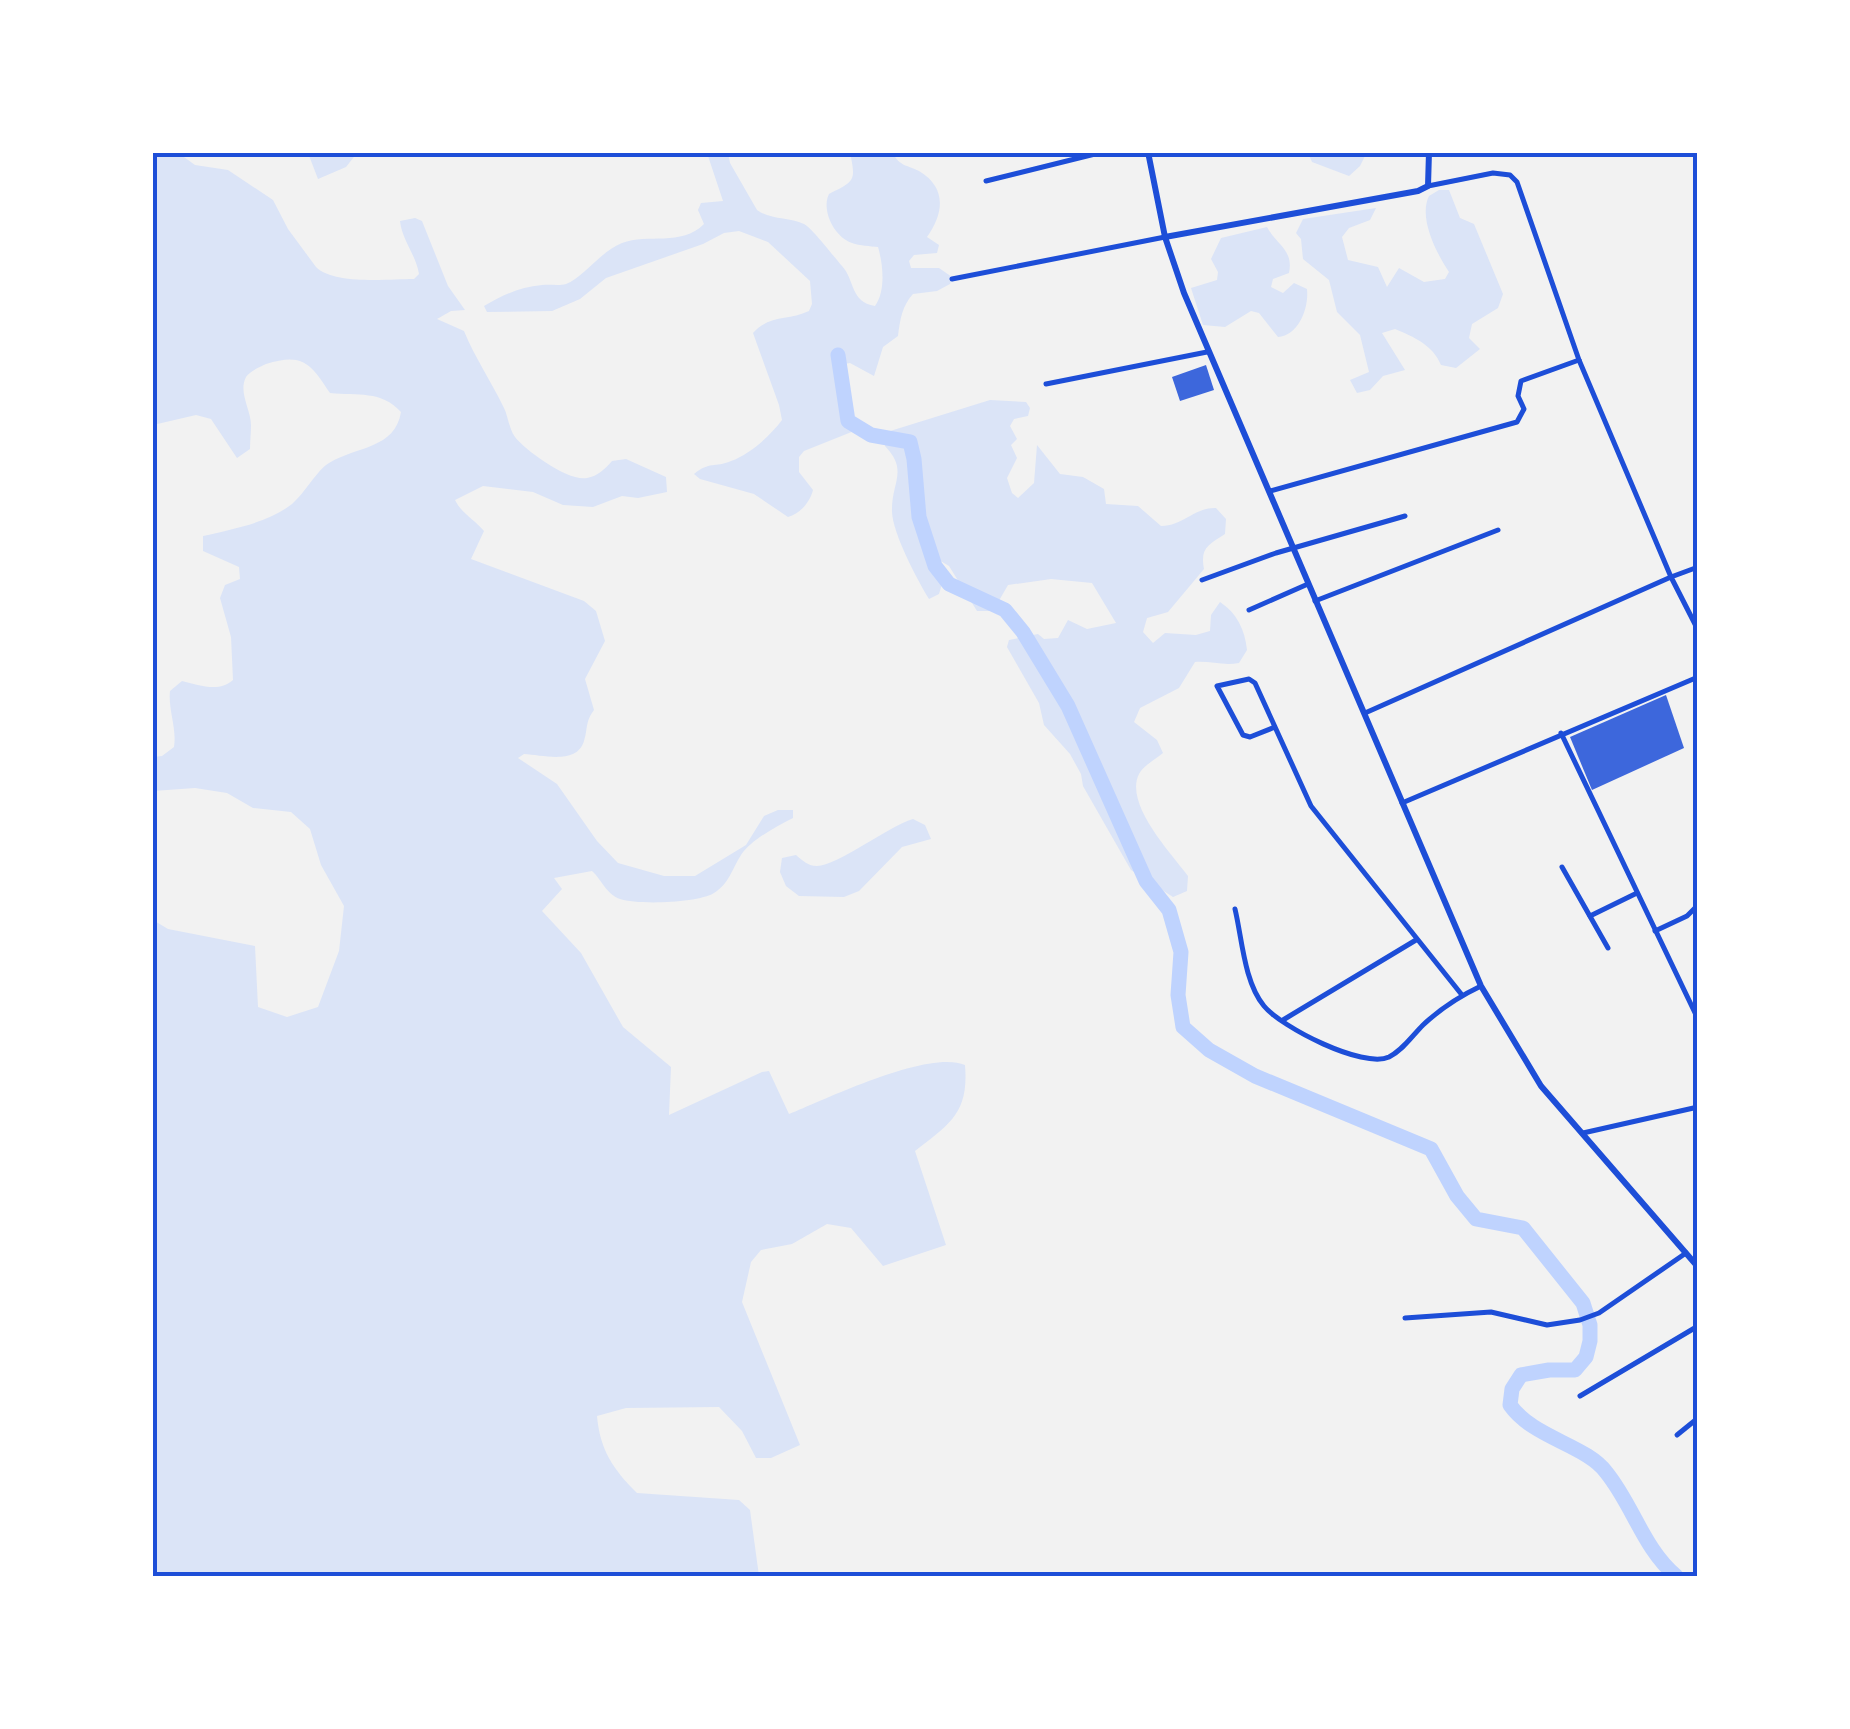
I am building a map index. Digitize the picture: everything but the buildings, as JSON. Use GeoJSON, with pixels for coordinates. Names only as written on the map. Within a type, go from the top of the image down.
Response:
{"type":"FeatureCollection","features":[{"type":"Feature","properties":{"kind":"main road"},"geometry":{"type":"LineString","coordinates":[[1148,152],[1165,238],[1207,352],[1481,986],[1541,1086],[1698,1267]]}},
{"type":"Feature","properties":{"kind":"main road"},"geometry":{"type":"LineString","coordinates":[[1165,238],[1428,186],[1429,152]]}},
{"type":"Feature","properties":{"kind":"street"},"geometry":{"type":"LineString","coordinates":[[986,181],[1102,152]]}},
{"type":"Feature","properties":{"kind":"street"},"geometry":{"type":"LineString","coordinates":[[1428,186],[1493,173],[1510,175],[1517,182],[1580,360],[1671,576],[1698,630]]}},
{"type":"Feature","properties":{"kind":"street"},"geometry":{"type":"LineString","coordinates":[[952,279],[1165,238]]}},
{"type":"Feature","properties":{"kind":"street"},"geometry":{"type":"LineString","coordinates":[[1046,384],[1207,352]]}},
{"type":"Feature","properties":{"kind":"street"},"geometry":{"type":"LineString","coordinates":[[1270,491],[1517,422],[1524,409],[1518,396],[1521,381],[1580,360]]}},
{"type":"Feature","properties":{"kind":"street"},"geometry":{"type":"LineString","coordinates":[[1202,580],[1406,516]]}},
{"type":"Feature","properties":{"kind":"street"},"geometry":{"type":"LineString","coordinates":[[1315,600],[1498,530]]}},
{"type":"Feature","properties":{"kind":"street"},"geometry":{"type":"LineString","coordinates":[[1362,715],[1698,567]]}},
{"type":"Feature","properties":{"kind":"street"},"geometry":{"type":"LineString","coordinates":[[1248,610],[1308,584]]}},
{"type":"Feature","properties":{"kind":"street"},"geometry":{"type":"LineString","coordinates":[[1400,804],[1698,676]]}},
{"type":"Feature","properties":{"kind":"street"},"geometry":{"type":"LineString","coordinates":[[1275,728],[1250,737],[1243,735],[1217,690],[1220,683],[1249,679],[1255,683],[1311,806],[1462,995]]}},
{"type":"Feature","properties":{"kind":"street"},"geometry":{"type":"LineString","coordinates":[[1561,733],[1697,1016]]}},
{"type":"Feature","properties":{"kind":"street"},"geometry":{"type":"LineString","coordinates":[[1562,867],[1608,948]]}},
{"type":"Feature","properties":{"kind":"street"},"geometry":{"type":"LineString","coordinates":[[1590,916],[1637,894]]}},
{"type":"Feature","properties":{"kind":"street"},"geometry":{"type":"LineString","coordinates":[[1655,931],[1687,916],[1698,905]]}},
{"type":"Feature","properties":{"kind":"street"},"geometry":{"type":"LineString","coordinates":[[1235,909],[1253,985],[1264,1006],[1348,1055],[1383,1060],[1395,1054],[1425,1023],[1481,986]]}},
{"type":"Feature","properties":{"kind":"street"},"geometry":{"type":"LineString","coordinates":[[1283,1020],[1416,940]]}},
{"type":"Feature","properties":{"kind":"street"},"geometry":{"type":"LineString","coordinates":[[1580,1133],[1698,1108]]}},
{"type":"Feature","properties":{"kind":"street"},"geometry":{"type":"LineString","coordinates":[[1406,1318],[1491,1312],[1547,1325],[1580,1320],[1599,1313],[1686,1253]]}},
{"type":"Feature","properties":{"kind":"street"},"geometry":{"type":"LineString","coordinates":[[1580,1396],[1698,1326]]}},
{"type":"Feature","properties":{"kind":"street"},"geometry":{"type":"LineString","coordinates":[[1677,1435],[1698,1418]]}},
{"type":"Feature","properties":{"kind":"shaded area"},"geometry":{"type":"Polygon","coordinates":[[[177,152],[195,165],[228,170],[273,200],[288,229],[324,273],[362,280],[414,279],[419,274],[400,221],[422,221],[448,286],[465,310],[451,311],[437,319],[464,331],[504,408],[513,434],[521,443],[548,464],[579,478],[595,476],[612,461],[626,459],[666,477],[667,492],[638,498],[622,496],[593,507],[563,505],[533,492],[483,486],[455,500],[484,531],[471,559],[584,601],[596,611],[605,641],[585,679],[594,710],[584,741],[567,756],[524,754],[518,758],[557,784],[597,841],[618,863],[664,876],[695,876],[746,845],[764,816],[778,810],[793,810],[793,818],[751,844],[723,885],[706,896],[668,902],[629,901],[611,894],[592,871],[554,878],[562,889],[542,911],[581,953],[623,1027],[671,1067],[669,1115],[762,1072],[769,1071],[789,1114],[903,1070],[949,1062],[965,1065],[964,1095],[955,1116],[915,1151],[946,1245],[883,1266],[851,1228],[827,1224],[792,1244],[761,1250],[751,1262],[742,1302],[800,1445],[771,1458],[756,1458],[742,1431],[719,1407],[626,1408],[597,1416],[609,1458],[637,1493],[739,1500],[750,1510],[759,1576],[153,1576],[153,920],[168,929],[255,946],[258,1007],[287,1017],[318,1007],[339,951],[344,906],[321,865],[310,829],[291,812],[253,808],[227,793],[195,788],[153,791],[153,757],[174,747],[170,691],[182,681],[215,687],[233,680],[231,637],[220,598],[225,585],[240,579],[239,567],[203,551],[203,536],[282,511],[329,463],[383,440],[397,424],[401,412],[377,397],[330,393],[305,363],[289,359],[266,364],[246,377],[243,389],[250,419],[250,449],[237,458],[211,419],[196,415],[153,425],[153,153],[177,152]]]}},
{"type":"Feature","properties":{"kind":"shaded area"},"geometry":{"type":"Polygon","coordinates":[[[308,152],[357,153],[346,167],[318,179],[308,152]]]}},
{"type":"Feature","properties":{"kind":"shaded area"},"geometry":{"type":"Polygon","coordinates":[[[707,153],[728,153],[757,210],[808,227],[846,272],[861,300],[875,306],[882,285],[878,247],[846,240],[828,215],[829,194],[851,179],[850,153],[893,153],[901,163],[919,171],[935,185],[940,202],[937,220],[927,237],[939,245],[937,253],[914,255],[909,261],[911,268],[939,268],[952,277],[950,284],[937,291],[913,294],[904,308],[898,336],[883,347],[874,376],[850,363],[839,365],[841,408],[854,431],[804,451],[799,457],[799,472],[813,490],[804,507],[788,517],[754,494],[694,474],[745,454],[782,420],[753,333],[773,320],[809,311],[812,304],[810,281],[768,242],[739,231],[724,233],[606,278],[580,299],[552,311],[487,312],[484,306],[526,288],[566,284],[622,243],[695,231],[704,224],[698,210],[701,203],[723,201],[707,153]]]}},
{"type":"Feature","properties":{"kind":"shaded area"},"geometry":{"type":"Polygon","coordinates":[[[1308,153],[1365,156],[1349,176],[1312,162],[1308,153]]]}},
{"type":"Feature","properties":{"kind":"shaded area"},"geometry":{"type":"Polygon","coordinates":[[[1449,190],[1460,218],[1474,224],[1503,294],[1498,308],[1472,324],[1469,338],[1480,349],[1456,368],[1441,365],[1428,347],[1409,335],[1395,329],[1382,333],[1405,370],[1383,376],[1370,390],[1357,393],[1350,380],[1369,372],[1360,335],[1337,312],[1329,280],[1303,259],[1301,239],[1296,233],[1303,219],[1376,208],[1370,220],[1349,228],[1342,237],[1348,260],[1378,267],[1387,287],[1399,268],[1424,282],[1445,279],[1449,272],[1434,246],[1426,215],[1429,196],[1449,190]]]}},
{"type":"Feature","properties":{"kind":"shaded area"},"geometry":{"type":"Polygon","coordinates":[[[1267,227],[1287,253],[1290,265],[1289,273],[1273,279],[1271,287],[1283,293],[1294,283],[1307,289],[1304,312],[1297,326],[1278,337],[1259,313],[1251,311],[1225,327],[1203,325],[1191,288],[1217,280],[1218,272],[1211,259],[1221,238],[1267,227]]]}},
{"type":"Feature","properties":{"kind":"shaded area"},"geometry":{"type":"Polygon","coordinates":[[[990,400],[1026,402],[1030,408],[1028,416],[1014,419],[1010,426],[1017,439],[1011,445],[1017,458],[1007,478],[1018,498],[1034,483],[1037,445],[1060,474],[1083,477],[1104,489],[1106,504],[1138,506],[1161,526],[1209,508],[1216,508],[1226,519],[1225,534],[1204,552],[1204,569],[1168,612],[1147,618],[1143,632],[1153,643],[1165,633],[1196,635],[1210,631],[1211,615],[1220,602],[1239,623],[1247,650],[1239,663],[1195,662],[1179,688],[1140,708],[1134,722],[1157,740],[1163,753],[1141,771],[1136,786],[1143,813],[1188,876],[1187,891],[1173,897],[1131,870],[1083,786],[1070,754],[1044,725],[1039,703],[1007,647],[1009,640],[1038,634],[1044,639],[1058,638],[1068,620],[1087,629],[1116,623],[1092,583],[1051,579],[1008,585],[993,611],[977,611],[949,566],[927,553],[942,584],[939,594],[929,599],[897,532],[892,502],[897,470],[885,446],[887,432],[990,400]]]}},
{"type":"Feature","properties":{"kind":"shaded area"},"geometry":{"type":"Polygon","coordinates":[[[913,819],[925,825],[931,839],[902,847],[859,891],[844,897],[799,896],[786,886],[780,872],[782,858],[796,855],[811,865],[826,864],[913,819]]]}},
{"type":"Feature","properties":{"kind":"waterway"},"geometry":{"type":"LineString","coordinates":[[838,355],[848,421],[871,435],[910,442],[919,517],[935,566],[949,584],[1005,610],[1068,706],[1146,881],[1169,910],[1181,952],[1178,995],[1183,1027],[1209,1050],[1255,1076],[1431,1149],[1457,1196],[1476,1219],[1523,1228],[1583,1303],[1590,1341],[1586,1357],[1575,1370],[1521,1375],[1512,1389],[1510,1405],[1532,1426],[1586,1455],[1606,1472],[1655,1553],[1676,1576]]}}]}
